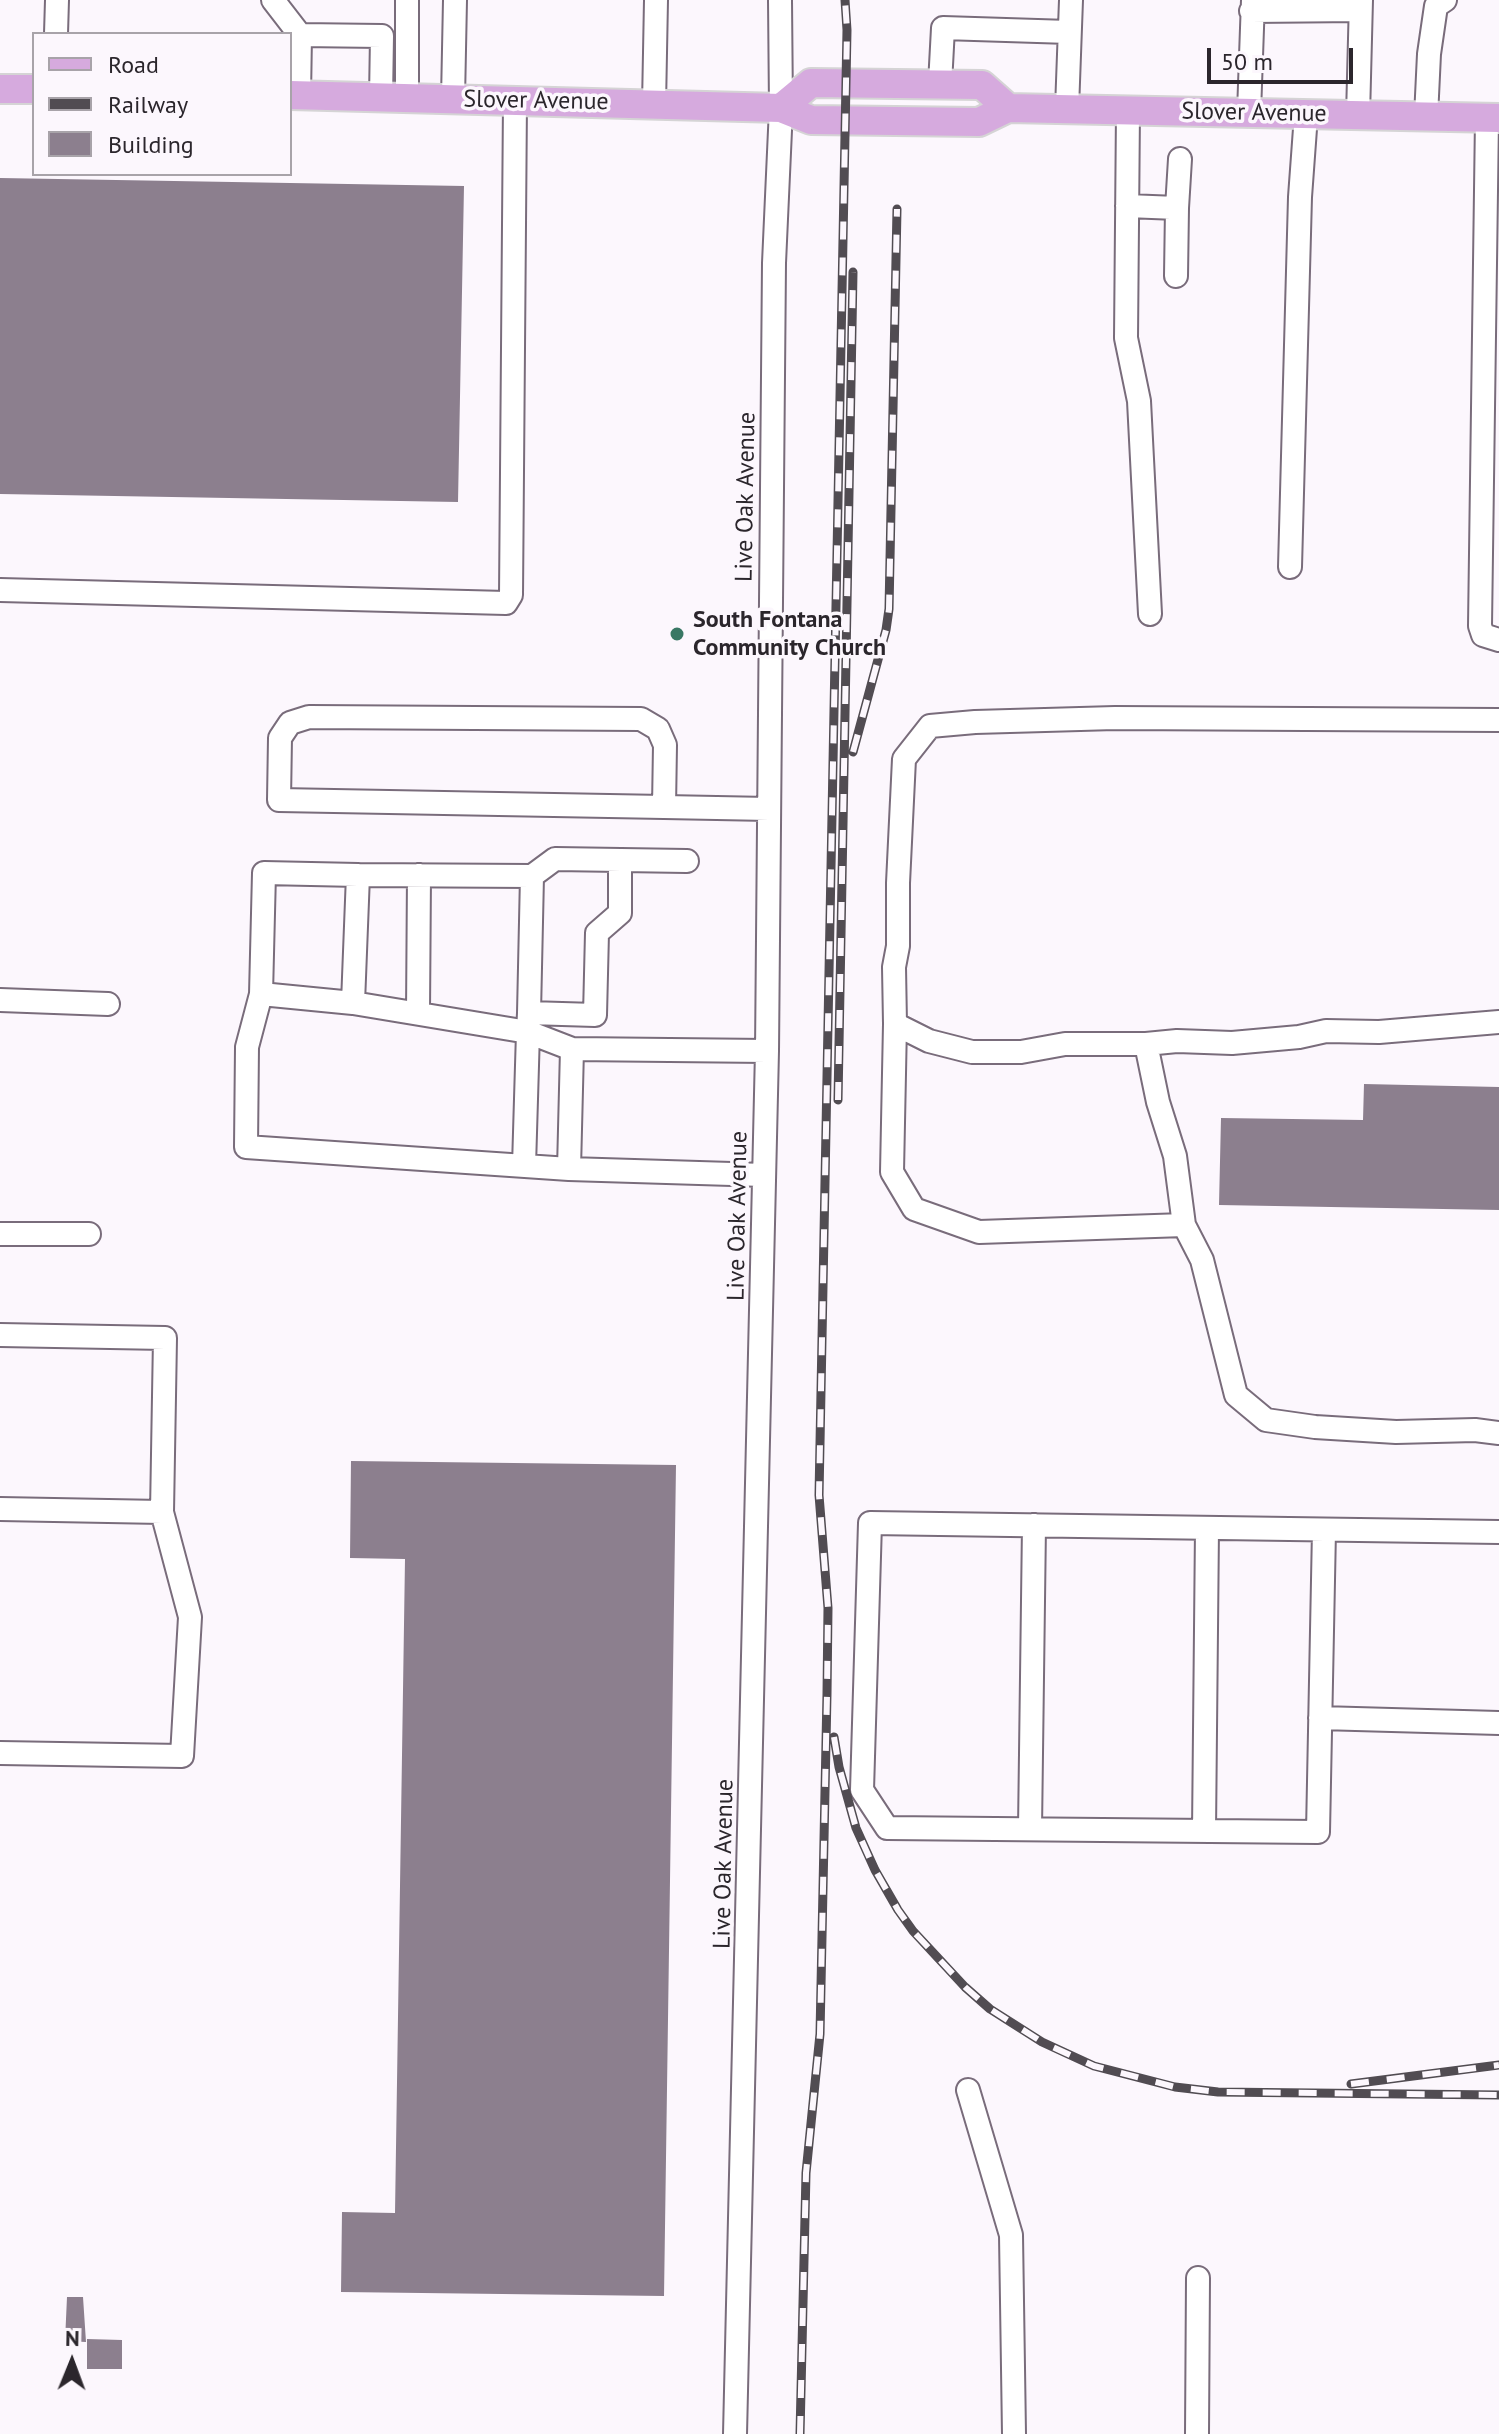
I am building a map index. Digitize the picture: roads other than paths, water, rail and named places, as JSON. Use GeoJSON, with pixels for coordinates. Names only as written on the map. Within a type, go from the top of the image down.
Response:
{"type":"FeatureCollection","features":[{"type":"Feature","properties":{"kind":"main road"},"geometry":{"type":"LineString","coordinates":[[781,108],[811,83],[982,85],[1008,108]]}},
{"type":"Feature","properties":{"kind":"main road"},"geometry":{"type":"LineString","coordinates":[[0,89],[32,89]]}},
{"type":"Feature","properties":{"kind":"main road","name":"Slover Avenue"},"geometry":{"type":"LineString","coordinates":[[294,96],[781,108],[811,120],[979,122],[1008,108],[1493,118]]}},
{"type":"Feature","properties":{"kind":"street"},"geometry":{"type":"LineString","coordinates":[[56,32],[57,0]]}},
{"type":"Feature","properties":{"kind":"street"},"geometry":{"type":"LineString","coordinates":[[273,0],[300,35],[294,96]]}},
{"type":"Feature","properties":{"kind":"street"},"geometry":{"type":"LineString","coordinates":[[394,98],[407,0]]}},
{"type":"Feature","properties":{"kind":"street"},"geometry":{"type":"LineString","coordinates":[[453,99],[455,0]]}},
{"type":"Feature","properties":{"kind":"street"},"geometry":{"type":"LineString","coordinates":[[654,105],[656,0]]}},
{"type":"Feature","properties":{"kind":"street","name":"Live Oak Avenue"},"geometry":{"type":"LineString","coordinates":[[735,2434],[767,1051],[774,263],[781,108],[780,0]]}},
{"type":"Feature","properties":{"kind":"street"},"geometry":{"type":"LineString","coordinates":[[1067,109],[1071,0]]}},
{"type":"Feature","properties":{"kind":"street"},"geometry":{"type":"LineString","coordinates":[[1426,117],[1429,54],[1436,6],[1445,0]]}},
{"type":"Feature","properties":{"kind":"street"},"geometry":{"type":"LineString","coordinates":[[1249,113],[1252,6],[1361,5],[1358,116]]}},
{"type":"Feature","properties":{"kind":"street"},"geometry":{"type":"LineString","coordinates":[[940,84],[943,28],[1069,32]]}},
{"type":"Feature","properties":{"kind":"street"},"geometry":{"type":"LineString","coordinates":[[300,35],[382,36],[394,98]]}},
{"type":"Feature","properties":{"kind":"street"},"geometry":{"type":"LineString","coordinates":[[0,590],[506,603],[511,595],[515,101]]}},
{"type":"Feature","properties":{"kind":"street"},"geometry":{"type":"LineString","coordinates":[[1128,110],[1126,338],[1139,401],[1150,614]]}},
{"type":"Feature","properties":{"kind":"street"},"geometry":{"type":"LineString","coordinates":[[1290,567],[1300,197],[1306,115]]}},
{"type":"Feature","properties":{"kind":"street"},"geometry":{"type":"LineString","coordinates":[[1493,118],[1492,360],[1480,626],[1483,635],[1499,640]]}},
{"type":"Feature","properties":{"kind":"street"},"geometry":{"type":"LineString","coordinates":[[1176,276],[1180,159]]}},
{"type":"Feature","properties":{"kind":"street"},"geometry":{"type":"LineString","coordinates":[[1127,206],[1177,208]]}},
{"type":"Feature","properties":{"kind":"street"},"geometry":{"type":"LineString","coordinates":[[664,807],[665,745],[658,729],[641,719],[309,717],[290,723],[280,738],[279,800],[769,809]]}},
{"type":"Feature","properties":{"kind":"street"},"geometry":{"type":"LineString","coordinates":[[1184,1225],[979,1232],[914,1209],[892,1172],[894,967],[898,946],[904,759],[930,726],[1001,720],[1130,717],[1499,720]]}},
{"type":"Feature","properties":{"kind":"street"},"geometry":{"type":"LineString","coordinates":[[687,861],[555,859],[532,876],[264,873],[261,994],[247,1047],[246,1147],[569,1169],[764,1175]]}},
{"type":"Feature","properties":{"kind":"street"},"geometry":{"type":"LineString","coordinates":[[261,994],[418,1013],[529,1022],[595,1015],[597,933],[620,913],[620,860]]}},
{"type":"Feature","properties":{"kind":"street"},"geometry":{"type":"LineString","coordinates":[[353,1003],[358,875]]}},
{"type":"Feature","properties":{"kind":"street"},"geometry":{"type":"LineString","coordinates":[[418,1013],[419,875]]}},
{"type":"Feature","properties":{"kind":"street"},"geometry":{"type":"LineString","coordinates":[[524,1166],[532,876]]}},
{"type":"Feature","properties":{"kind":"street"},"geometry":{"type":"LineString","coordinates":[[0,1000],[108,1004]]}},
{"type":"Feature","properties":{"kind":"street"},"geometry":{"type":"LineString","coordinates":[[529,1022],[572,1049],[767,1051]]}},
{"type":"Feature","properties":{"kind":"street"},"geometry":{"type":"LineString","coordinates":[[895,1024],[929,1041],[972,1052],[1021,1052],[1065,1044],[1232,1043],[1299,1037],[1326,1031],[1379,1032],[1499,1022]]}},
{"type":"Feature","properties":{"kind":"street"},"geometry":{"type":"LineString","coordinates":[[1146,1044],[1158,1102],[1175,1156],[1184,1225],[1202,1260],[1236,1395],[1266,1420],[1315,1427],[1396,1432],[1475,1430],[1499,1433]]}},
{"type":"Feature","properties":{"kind":"street"},"geometry":{"type":"LineString","coordinates":[[569,1169],[572,1049]]}},
{"type":"Feature","properties":{"kind":"street"},"geometry":{"type":"LineString","coordinates":[[0,1234],[89,1234]]}},
{"type":"Feature","properties":{"kind":"street"},"geometry":{"type":"LineString","coordinates":[[0,1335],[165,1338],[162,1512],[190,1617],[182,1756],[0,1753]]}},
{"type":"Feature","properties":{"kind":"street"},"geometry":{"type":"LineString","coordinates":[[0,1509],[162,1512]]}},
{"type":"Feature","properties":{"kind":"street"},"geometry":{"type":"LineString","coordinates":[[1324,1530],[1318,1832],[887,1828],[862,1790],[870,1523],[1499,1532]]}},
{"type":"Feature","properties":{"kind":"street"},"geometry":{"type":"LineString","coordinates":[[1030,1829],[1034,1525]]}},
{"type":"Feature","properties":{"kind":"street"},"geometry":{"type":"LineString","coordinates":[[1204,1831],[1207,1528]]}},
{"type":"Feature","properties":{"kind":"street"},"geometry":{"type":"LineString","coordinates":[[1320,1718],[1499,1723]]}},
{"type":"Feature","properties":{"kind":"street"},"geometry":{"type":"LineString","coordinates":[[968,2090],[1011,2235],[1014,2434]]}},
{"type":"Feature","properties":{"kind":"street"},"geometry":{"type":"LineString","coordinates":[[1197,2434],[1198,2278]]}},
{"type":"Feature","properties":{"kind":"railway"},"geometry":{"type":"LineString","coordinates":[[800,2434],[806,2173],[820,2034],[827,1694],[828,1608],[819,1495],[847,30],[845,0]]}},
{"type":"Feature","properties":{"kind":"railway"},"geometry":{"type":"LineString","coordinates":[[853,752],[889,609],[897,209]]}},
{"type":"Feature","properties":{"kind":"railway"},"geometry":{"type":"LineString","coordinates":[[838,1100],[853,272]]}},
{"type":"Feature","properties":{"kind":"railway"},"geometry":{"type":"LineString","coordinates":[[834,1737],[856,1828],[898,1910],[913,1931],[965,1987],[990,2009],[1042,2042],[1094,2066],[1175,2087],[1218,2092],[1499,2095]]}},
{"type":"Feature","properties":{"kind":"railway"},"geometry":{"type":"LineString","coordinates":[[1351,2084],[1499,2065]]}},
{"type":"Feature","properties":{"kind":"place","name":"South Fontana Community Church"},"geometry":{"type":"Point","coordinates":[677,634]}}]}
